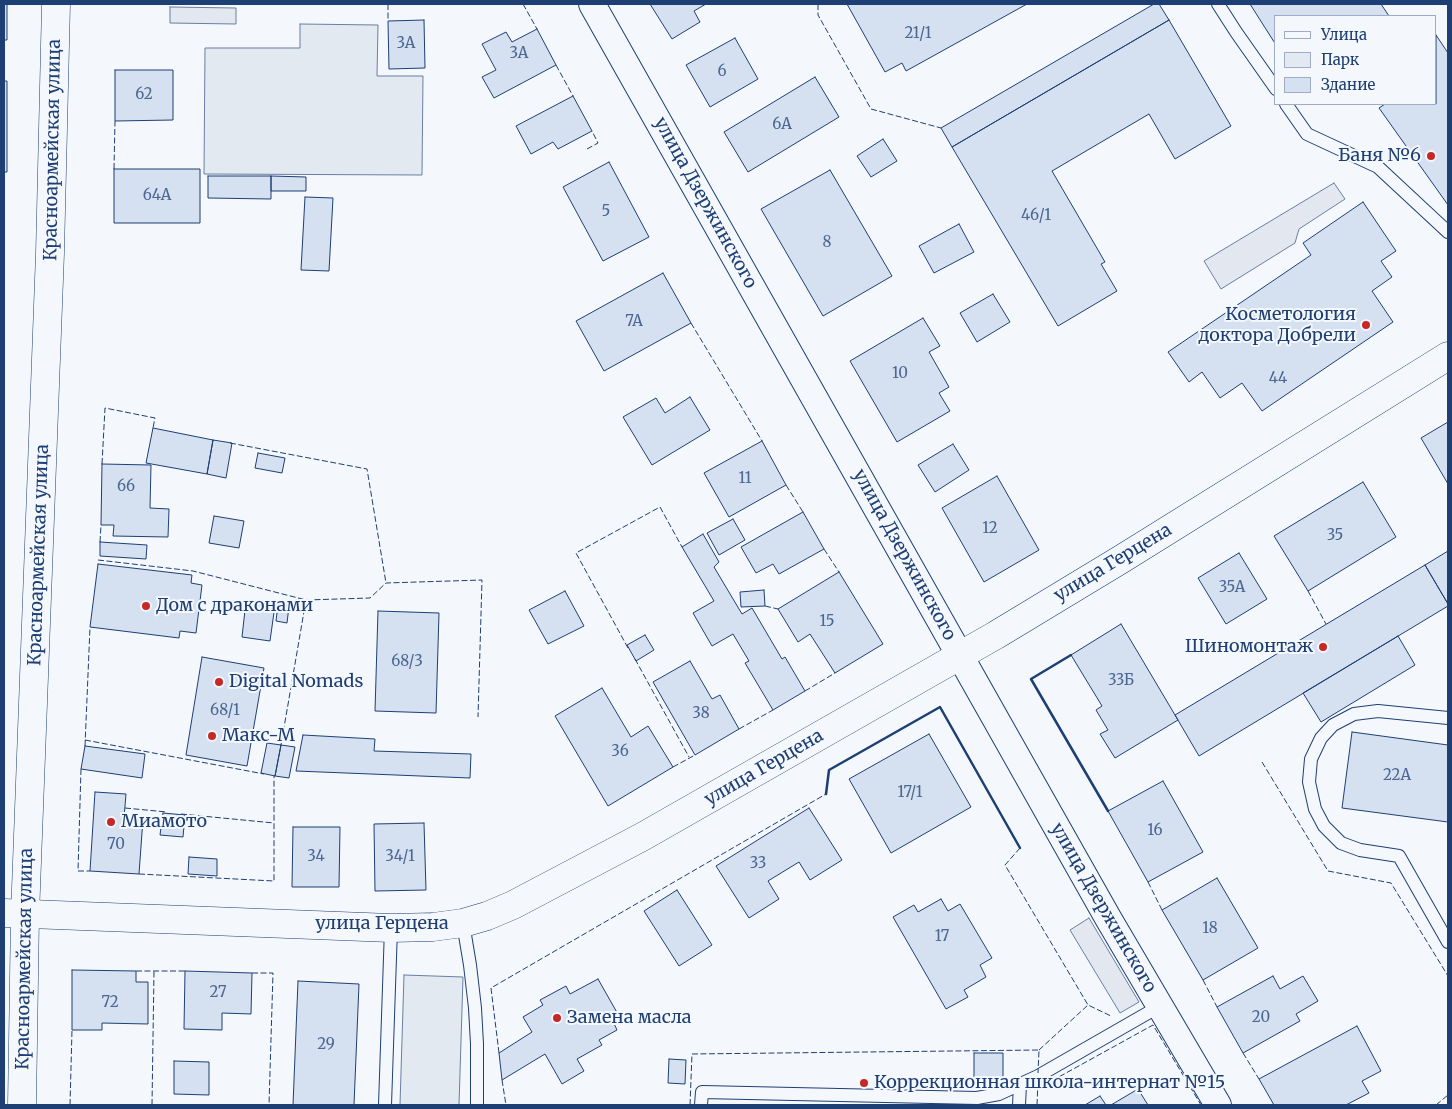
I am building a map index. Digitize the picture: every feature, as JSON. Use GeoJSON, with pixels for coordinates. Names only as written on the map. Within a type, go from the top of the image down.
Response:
{"type":"FeatureCollection","features":[{"type":"Feature","properties":{"kind":"street","name":"Красноармейская улица"},"geometry":{"type":"LineString","coordinates":[[22,1105],[14,914],[50,273],[56,4]]}},
{"type":"Feature","properties":{"kind":"street","name":"улица Дзержинского"},"geometry":{"type":"LineString","coordinates":[[592,4],[1108,918],[1218,1105]]}},
{"type":"Feature","properties":{"kind":"street","name":"улица Герцена"},"geometry":{"type":"LineString","coordinates":[[14,914],[391,928],[433,927],[463,923],[487,916],[642,837],[960,655],[1111,565],[1448,356]]}},
{"type":"Feature","properties":{"kind":"lane"},"geometry":{"type":"LineString","coordinates":[[1218,4],[1274,87]]}},
{"type":"Feature","properties":{"kind":"lane"},"geometry":{"type":"LineString","coordinates":[[1287,105],[1307,134],[1378,167],[1448,232]]}},
{"type":"Feature","properties":{"kind":"lane"},"geometry":{"type":"LineString","coordinates":[[1448,718],[1378,711],[1354,714],[1333,725],[1321,738],[1311,759],[1309,782],[1315,809],[1324,826],[1341,842],[1360,850],[1399,856],[1448,942]]}},
{"type":"Feature","properties":{"kind":"lane"},"geometry":{"type":"LineString","coordinates":[[463,923],[475,1008],[477,1105]]}},
{"type":"Feature","properties":{"kind":"lane"},"geometry":{"type":"LineString","coordinates":[[385,1105],[391,928]]}},
{"type":"Feature","properties":{"kind":"lane"},"geometry":{"type":"LineString","coordinates":[[701,1105],[702,1092],[977,1098],[999,1094],[1038,1076],[1160,1006]]}},
{"type":"Feature","properties":{"kind":"lane"},"geometry":{"type":"LineString","coordinates":[[1019,1105],[1020,1085]]}},
{"type":"Feature","properties":{"kind":"green space"},"geometry":{"type":"Polygon","coordinates":[[[300,24],[378,25],[377,76],[423,76],[422,175],[204,174],[205,48],[300,48],[300,24]]]}},
{"type":"Feature","properties":{"kind":"green space"},"geometry":{"type":"Polygon","coordinates":[[[404,975],[463,977],[459,1105],[400,1105],[404,975]]]}},
{"type":"Feature","properties":{"kind":"shaded area"},"geometry":{"type":"Polygon","coordinates":[[[170,7],[236,8],[236,24],[170,23],[170,7]]]}},
{"type":"Feature","properties":{"kind":"shaded area"},"geometry":{"type":"Polygon","coordinates":[[[1334,183],[1345,199],[1299,229],[1295,243],[1221,289],[1204,261],[1334,183]]]}},
{"type":"Feature","properties":{"kind":"shaded area"},"geometry":{"type":"Polygon","coordinates":[[[1089,918],[1139,1002],[1120,1013],[1070,930],[1089,918]]]}},
{"type":"Feature","properties":{"kind":"building"},"geometry":{"type":"Polygon","coordinates":[[[4,4],[7,4],[7,40],[4,40],[4,4]]]}},
{"type":"Feature","properties":{"kind":"building"},"geometry":{"type":"Polygon","coordinates":[[[650,4],[706,4],[694,11],[700,22],[672,39],[650,4]]]}},
{"type":"Feature","properties":{"kind":"building"},"geometry":{"type":"Polygon","coordinates":[[[847,4],[1027,4],[906,71],[902,63],[885,72],[847,4]]]}},
{"type":"Feature","properties":{"kind":"building"},"geometry":{"type":"Polygon","coordinates":[[[1154,4],[1159,4],[1169,20],[952,147],[941,128],[1154,4]]]}},
{"type":"Feature","properties":{"kind":"building"},"geometry":{"type":"Polygon","coordinates":[[[1250,4],[1381,4],[1388,15],[1274,15],[1274,42],[1250,4]]]}},
{"type":"Feature","properties":{"kind":"building"},"geometry":{"type":"Polygon","coordinates":[[[424,20],[425,68],[389,69],[388,21],[424,20]]]}},
{"type":"Feature","properties":{"kind":"building"},"geometry":{"type":"Polygon","coordinates":[[[1169,20],[1231,126],[1175,159],[1149,114],[1052,171],[1105,262],[1101,264],[1117,291],[1058,326],[952,147],[1169,20]]]}},
{"type":"Feature","properties":{"kind":"building"},"geometry":{"type":"Polygon","coordinates":[[[537,29],[556,65],[494,98],[482,77],[496,70],[482,44],[506,32],[512,42],[537,29]]]}},
{"type":"Feature","properties":{"kind":"building","name":"Баня №6"},"geometry":{"type":"Polygon","coordinates":[[[1437,36],[1448,53],[1448,205],[1379,108],[1384,105],[1437,105],[1437,36]]]}},
{"type":"Feature","properties":{"kind":"building"},"geometry":{"type":"Polygon","coordinates":[[[735,38],[758,79],[710,107],[686,65],[735,38]]]}},
{"type":"Feature","properties":{"kind":"building"},"geometry":{"type":"Polygon","coordinates":[[[115,70],[173,70],[173,120],[115,121],[115,70]]]}},
{"type":"Feature","properties":{"kind":"building"},"geometry":{"type":"Polygon","coordinates":[[[815,77],[839,117],[748,172],[724,132],[815,77]]]}},
{"type":"Feature","properties":{"kind":"building"},"geometry":{"type":"Polygon","coordinates":[[[4,81],[7,81],[7,172],[4,172],[4,81]]]}},
{"type":"Feature","properties":{"kind":"building"},"geometry":{"type":"Polygon","coordinates":[[[573,96],[592,131],[558,149],[553,142],[531,154],[516,126],[573,96]]]}},
{"type":"Feature","properties":{"kind":"building"},"geometry":{"type":"Polygon","coordinates":[[[883,139],[897,161],[871,177],[857,156],[883,139]]]}},
{"type":"Feature","properties":{"kind":"building"},"geometry":{"type":"Polygon","coordinates":[[[609,162],[649,237],[603,261],[563,187],[609,162]]]}},
{"type":"Feature","properties":{"kind":"building"},"geometry":{"type":"Polygon","coordinates":[[[114,169],[200,169],[200,223],[114,223],[114,169]]]}},
{"type":"Feature","properties":{"kind":"building"},"geometry":{"type":"Polygon","coordinates":[[[830,170],[892,276],[823,316],[761,209],[830,170]]]}},
{"type":"Feature","properties":{"kind":"building"},"geometry":{"type":"Polygon","coordinates":[[[208,176],[271,176],[271,199],[208,198],[208,176]]]}},
{"type":"Feature","properties":{"kind":"building"},"geometry":{"type":"Polygon","coordinates":[[[271,176],[306,177],[306,191],[271,191],[271,176]]]}},
{"type":"Feature","properties":{"kind":"building"},"geometry":{"type":"Polygon","coordinates":[[[305,197],[333,198],[329,271],[301,270],[305,197]]]}},
{"type":"Feature","properties":{"kind":"building"},"geometry":{"type":"Polygon","coordinates":[[[1363,202],[1396,251],[1381,261],[1392,277],[1372,291],[1393,322],[1262,411],[1242,383],[1220,398],[1202,372],[1189,382],[1168,352],[1311,255],[1303,243],[1363,202]]]}},
{"type":"Feature","properties":{"kind":"building"},"geometry":{"type":"Polygon","coordinates":[[[959,224],[974,252],[934,273],[919,246],[959,224]]]}},
{"type":"Feature","properties":{"kind":"building"},"geometry":{"type":"Polygon","coordinates":[[[663,273],[691,323],[604,371],[576,321],[663,273]]]}},
{"type":"Feature","properties":{"kind":"building"},"geometry":{"type":"Polygon","coordinates":[[[993,294],[1010,322],[977,342],[960,313],[993,294]]]}},
{"type":"Feature","properties":{"kind":"building"},"geometry":{"type":"Polygon","coordinates":[[[923,318],[940,346],[929,352],[949,387],[939,393],[950,411],[897,442],[850,361],[923,318]]]}},
{"type":"Feature","properties":{"kind":"building"},"geometry":{"type":"Polygon","coordinates":[[[690,397],[710,430],[652,465],[623,417],[656,398],[665,413],[690,397]]]}},
{"type":"Feature","properties":{"kind":"building"},"geometry":{"type":"Polygon","coordinates":[[[1448,422],[1448,484],[1421,438],[1448,422]]]}},
{"type":"Feature","properties":{"kind":"building"},"geometry":{"type":"Polygon","coordinates":[[[153,428],[213,440],[207,474],[146,463],[153,428]]]}},
{"type":"Feature","properties":{"kind":"building"},"geometry":{"type":"Polygon","coordinates":[[[213,440],[232,443],[226,478],[207,474],[213,440]]]}},
{"type":"Feature","properties":{"kind":"building"},"geometry":{"type":"Polygon","coordinates":[[[762,441],[786,485],[729,517],[704,473],[762,441]]]}},
{"type":"Feature","properties":{"kind":"building"},"geometry":{"type":"Polygon","coordinates":[[[953,444],[969,470],[935,492],[918,465],[953,444]]]}},
{"type":"Feature","properties":{"kind":"building"},"geometry":{"type":"Polygon","coordinates":[[[258,453],[285,458],[282,473],[255,468],[258,453]]]}},
{"type":"Feature","properties":{"kind":"building"},"geometry":{"type":"Polygon","coordinates":[[[102,464],[151,465],[150,508],[169,509],[168,537],[113,536],[114,525],[101,525],[102,464]]]}},
{"type":"Feature","properties":{"kind":"building"},"geometry":{"type":"Polygon","coordinates":[[[997,476],[1039,550],[984,582],[942,508],[997,476]]]}},
{"type":"Feature","properties":{"kind":"building"},"geometry":{"type":"Polygon","coordinates":[[[1363,482],[1396,537],[1308,591],[1274,536],[1363,482]]]}},
{"type":"Feature","properties":{"kind":"building"},"geometry":{"type":"Polygon","coordinates":[[[803,512],[824,549],[779,574],[773,564],[756,573],[741,547],[803,512]]]}},
{"type":"Feature","properties":{"kind":"building"},"geometry":{"type":"Polygon","coordinates":[[[214,516],[244,521],[239,548],[209,543],[214,516]]]}},
{"type":"Feature","properties":{"kind":"building"},"geometry":{"type":"Polygon","coordinates":[[[733,519],[745,540],[719,555],[707,533],[733,519]]]}},
{"type":"Feature","properties":{"kind":"building"},"geometry":{"type":"Polygon","coordinates":[[[703,534],[719,562],[714,567],[742,614],[752,608],[782,659],[785,657],[805,691],[773,710],[745,663],[749,661],[733,634],[712,646],[693,613],[714,601],[682,547],[703,534]]]}},
{"type":"Feature","properties":{"kind":"building"},"geometry":{"type":"Polygon","coordinates":[[[100,542],[147,545],[146,559],[100,556],[100,542]]]}},
{"type":"Feature","properties":{"kind":"building"},"geometry":{"type":"Polygon","coordinates":[[[1448,551],[1448,604],[1425,565],[1448,551]]]}},
{"type":"Feature","properties":{"kind":"building"},"geometry":{"type":"Polygon","coordinates":[[[1239,553],[1267,599],[1226,624],[1198,578],[1239,553]]]}},
{"type":"Feature","properties":{"kind":"building","name":"Дом с драконами"},"geometry":{"type":"Polygon","coordinates":[[[98,564],[192,575],[191,583],[202,585],[196,633],[180,631],[179,638],[90,627],[98,564]]]}},
{"type":"Feature","properties":{"kind":"building"},"geometry":{"type":"Polygon","coordinates":[[[1425,565],[1448,606],[1199,756],[1175,715],[1425,565]]]}},
{"type":"Feature","properties":{"kind":"building"},"geometry":{"type":"Polygon","coordinates":[[[839,572],[883,644],[835,673],[810,634],[798,642],[778,609],[839,572]]]}},
{"type":"Feature","properties":{"kind":"building"},"geometry":{"type":"Polygon","coordinates":[[[764,590],[765,606],[741,607],[740,592],[764,590]]]}},
{"type":"Feature","properties":{"kind":"building"},"geometry":{"type":"Polygon","coordinates":[[[565,591],[584,626],[548,644],[529,610],[565,591]]]}},
{"type":"Feature","properties":{"kind":"building"},"geometry":{"type":"Polygon","coordinates":[[[246,601],[275,605],[270,641],[242,637],[246,601]]]}},
{"type":"Feature","properties":{"kind":"building"},"geometry":{"type":"Polygon","coordinates":[[[278,604],[289,606],[287,623],[276,621],[278,604]]]}},
{"type":"Feature","properties":{"kind":"building"},"geometry":{"type":"Polygon","coordinates":[[[378,611],[439,613],[436,713],[375,711],[378,611]]]}},
{"type":"Feature","properties":{"kind":"building"},"geometry":{"type":"Polygon","coordinates":[[[1121,624],[1178,720],[1115,758],[1100,734],[1108,730],[1096,710],[1102,706],[1071,655],[1121,624]]]}},
{"type":"Feature","properties":{"kind":"building"},"geometry":{"type":"Polygon","coordinates":[[[645,635],[654,650],[636,661],[627,645],[645,635]]]}},
{"type":"Feature","properties":{"kind":"building"},"geometry":{"type":"Polygon","coordinates":[[[1398,636],[1415,665],[1321,722],[1303,693],[1398,636]]]}},
{"type":"Feature","properties":{"kind":"building"},"geometry":{"type":"Polygon","coordinates":[[[202,657],[264,668],[247,766],[186,755],[202,657]]]}},
{"type":"Feature","properties":{"kind":"building"},"geometry":{"type":"Polygon","coordinates":[[[690,661],[712,699],[720,695],[739,729],[695,755],[653,682],[690,661]]]}},
{"type":"Feature","properties":{"kind":"building"},"geometry":{"type":"Polygon","coordinates":[[[602,688],[631,737],[648,726],[673,767],[608,806],[555,716],[602,688]]]}},
{"type":"Feature","properties":{"kind":"building"},"geometry":{"type":"Polygon","coordinates":[[[1352,732],[1448,745],[1448,822],[1342,808],[1352,732]]]}},
{"type":"Feature","properties":{"kind":"building"},"geometry":{"type":"Polygon","coordinates":[[[929,734],[971,807],[891,853],[849,779],[929,734]]]}},
{"type":"Feature","properties":{"kind":"building"},"geometry":{"type":"Polygon","coordinates":[[[303,735],[375,739],[374,751],[471,754],[470,778],[296,771],[303,735]]]}},
{"type":"Feature","properties":{"kind":"building"},"geometry":{"type":"Polygon","coordinates":[[[267,743],[281,745],[275,776],[261,773],[267,743]]]}},
{"type":"Feature","properties":{"kind":"building"},"geometry":{"type":"Polygon","coordinates":[[[281,745],[295,747],[289,778],[275,776],[281,745]]]}},
{"type":"Feature","properties":{"kind":"building"},"geometry":{"type":"Polygon","coordinates":[[[85,746],[145,754],[142,778],[81,769],[85,746]]]}},
{"type":"Feature","properties":{"kind":"building"},"geometry":{"type":"Polygon","coordinates":[[[1163,781],[1203,852],[1148,882],[1108,811],[1163,781]]]}},
{"type":"Feature","properties":{"kind":"building"},"geometry":{"type":"Polygon","coordinates":[[[95,792],[126,794],[124,818],[143,819],[139,874],[90,871],[95,792]]]}},
{"type":"Feature","properties":{"kind":"building"},"geometry":{"type":"Polygon","coordinates":[[[809,808],[842,860],[810,880],[799,862],[768,881],[779,899],[749,918],[716,866],[809,808]]]}},
{"type":"Feature","properties":{"kind":"building"},"geometry":{"type":"Polygon","coordinates":[[[163,813],[185,815],[183,837],[160,835],[163,813]]]}},
{"type":"Feature","properties":{"kind":"building"},"geometry":{"type":"Polygon","coordinates":[[[424,823],[426,890],[375,891],[374,824],[424,823]]]}},
{"type":"Feature","properties":{"kind":"building"},"geometry":{"type":"Polygon","coordinates":[[[293,827],[340,827],[339,887],[292,887],[293,827]]]}},
{"type":"Feature","properties":{"kind":"building"},"geometry":{"type":"Polygon","coordinates":[[[189,857],[217,859],[217,876],[188,874],[189,857]]]}},
{"type":"Feature","properties":{"kind":"building"},"geometry":{"type":"Polygon","coordinates":[[[1217,878],[1258,948],[1203,980],[1162,910],[1217,878]]]}},
{"type":"Feature","properties":{"kind":"building"},"geometry":{"type":"Polygon","coordinates":[[[677,890],[712,945],[679,966],[644,911],[677,890]]]}},
{"type":"Feature","properties":{"kind":"building"},"geometry":{"type":"Polygon","coordinates":[[[941,899],[948,911],[960,904],[992,958],[980,965],[986,977],[964,990],[968,997],[946,1009],[893,917],[914,905],[918,912],[941,899]]]}},
{"type":"Feature","properties":{"kind":"building"},"geometry":{"type":"Polygon","coordinates":[[[72,970],[136,971],[136,982],[148,982],[148,1024],[102,1023],[102,1030],[72,1030],[72,970]]]}},
{"type":"Feature","properties":{"kind":"building"},"geometry":{"type":"Polygon","coordinates":[[[185,971],[252,973],[251,1014],[222,1013],[222,1030],[184,1029],[185,971]]]}},
{"type":"Feature","properties":{"kind":"building"},"geometry":{"type":"Polygon","coordinates":[[[1273,976],[1280,989],[1303,976],[1318,1001],[1296,1014],[1300,1021],[1243,1053],[1217,1007],[1273,976]]]}},
{"type":"Feature","properties":{"kind":"building"},"geometry":{"type":"Polygon","coordinates":[[[598,979],[619,1016],[612,1019],[617,1030],[599,1040],[602,1045],[577,1059],[584,1071],[562,1084],[545,1054],[502,1080],[499,1053],[532,1032],[523,1017],[543,1005],[540,1000],[566,986],[570,994],[598,979]]]}},
{"type":"Feature","properties":{"kind":"building"},"geometry":{"type":"Polygon","coordinates":[[[298,981],[359,984],[354,1105],[293,1105],[298,981]]]}},
{"type":"Feature","properties":{"kind":"building"},"geometry":{"type":"Polygon","coordinates":[[[1357,1026],[1381,1071],[1362,1081],[1369,1093],[1346,1105],[1274,1105],[1259,1079],[1357,1026]]]}},
{"type":"Feature","properties":{"kind":"building"},"geometry":{"type":"Polygon","coordinates":[[[974,1053],[1003,1053],[1003,1079],[974,1079],[974,1053]]]}},
{"type":"Feature","properties":{"kind":"building"},"geometry":{"type":"Polygon","coordinates":[[[669,1059],[686,1060],[685,1084],[668,1083],[669,1059]]]}},
{"type":"Feature","properties":{"kind":"building"},"geometry":{"type":"Polygon","coordinates":[[[174,1061],[209,1062],[209,1095],[174,1094],[174,1061]]]}},
{"type":"Feature","properties":{"kind":"building"},"geometry":{"type":"Polygon","coordinates":[[[1138,1089],[1148,1105],[1111,1105],[1138,1089]]]}},
{"type":"Feature","properties":{"kind":"building"},"geometry":{"type":"Polygon","coordinates":[[[1100,1096],[1106,1105],[1085,1105],[1100,1096]]]}},
{"type":"Feature","properties":{"kind":"fence"},"geometry":{"type":"LineString","coordinates":[[388,4],[388,21]]}},
{"type":"Feature","properties":{"kind":"fence"},"geometry":{"type":"LineString","coordinates":[[523,4],[537,29]]}},
{"type":"Feature","properties":{"kind":"fence"},"geometry":{"type":"LineString","coordinates":[[818,4],[818,15],[871,109],[941,128]]}},
{"type":"Feature","properties":{"kind":"fence"},"geometry":{"type":"LineString","coordinates":[[556,65],[573,96]]}},
{"type":"Feature","properties":{"kind":"fence"},"geometry":{"type":"LineString","coordinates":[[114,169],[115,121]]}},
{"type":"Feature","properties":{"kind":"fence"},"geometry":{"type":"LineString","coordinates":[[587,149],[598,143],[592,131]]}},
{"type":"Feature","properties":{"kind":"fence"},"geometry":{"type":"LineString","coordinates":[[691,323],[762,441]]}},
{"type":"Feature","properties":{"kind":"fence"},"geometry":{"type":"LineString","coordinates":[[102,464],[105,408],[155,418],[153,428]]}},
{"type":"Feature","properties":{"kind":"fence"},"geometry":{"type":"LineString","coordinates":[[230,443],[367,469],[386,583]]}},
{"type":"Feature","properties":{"kind":"fence"},"geometry":{"type":"LineString","coordinates":[[786,485],[803,512]]}},
{"type":"Feature","properties":{"kind":"fence"},"geometry":{"type":"LineString","coordinates":[[628,648],[576,553],[660,507],[682,547]]}},
{"type":"Feature","properties":{"kind":"fence"},"geometry":{"type":"LineString","coordinates":[[100,542],[101,525]]}},
{"type":"Feature","properties":{"kind":"fence"},"geometry":{"type":"LineString","coordinates":[[824,549],[839,572]]}},
{"type":"Feature","properties":{"kind":"fence"},"geometry":{"type":"LineString","coordinates":[[98,560],[193,571],[306,600],[281,745]]}},
{"type":"Feature","properties":{"kind":"fence"},"geometry":{"type":"LineString","coordinates":[[306,600],[370,598],[386,583],[482,580],[478,717]]}},
{"type":"Feature","properties":{"kind":"fence"},"geometry":{"type":"LineString","coordinates":[[1308,591],[1326,624]]}},
{"type":"Feature","properties":{"kind":"fence"},"geometry":{"type":"LineString","coordinates":[[765,606],[778,609]]}},
{"type":"Feature","properties":{"kind":"fence"},"geometry":{"type":"LineString","coordinates":[[85,746],[90,627]]}},
{"type":"Feature","properties":{"kind":"fence"},"geometry":{"type":"LineString","coordinates":[[635,659],[689,757]]}},
{"type":"Feature","properties":{"kind":"fence"},"geometry":{"type":"LineString","coordinates":[[805,691],[835,673]]}},
{"type":"Feature","properties":{"kind":"fence"},"geometry":{"type":"LineString","coordinates":[[739,729],[773,710]]}},
{"type":"Feature","properties":{"kind":"fence"},"geometry":{"type":"LineString","coordinates":[[85,740],[264,774]]}},
{"type":"Feature","properties":{"kind":"fence"},"geometry":{"type":"LineString","coordinates":[[673,767],[695,755]]}},
{"type":"Feature","properties":{"kind":"fence"},"geometry":{"type":"LineString","coordinates":[[1262,762],[1328,871],[1391,883],[1448,976]]}},
{"type":"Feature","properties":{"kind":"fence"},"geometry":{"type":"LineString","coordinates":[[81,769],[78,871],[90,871]]}},
{"type":"Feature","properties":{"kind":"fence"},"geometry":{"type":"LineString","coordinates":[[139,874],[274,881],[274,776]]}},
{"type":"Feature","properties":{"kind":"fence"},"geometry":{"type":"LineString","coordinates":[[499,1053],[491,988],[826,794]]}},
{"type":"Feature","properties":{"kind":"fence"},"geometry":{"type":"LineString","coordinates":[[125,808],[167,812]]}},
{"type":"Feature","properties":{"kind":"fence"},"geometry":{"type":"LineString","coordinates":[[181,814],[274,823]]}},
{"type":"Feature","properties":{"kind":"fence"},"geometry":{"type":"LineString","coordinates":[[1020,848],[1005,865],[1088,1005]]}},
{"type":"Feature","properties":{"kind":"fence"},"geometry":{"type":"LineString","coordinates":[[1148,882],[1162,910]]}},
{"type":"Feature","properties":{"kind":"fence"},"geometry":{"type":"LineString","coordinates":[[136,971],[185,971]]}},
{"type":"Feature","properties":{"kind":"fence"},"geometry":{"type":"LineString","coordinates":[[152,1105],[154,971]]}},
{"type":"Feature","properties":{"kind":"fence"},"geometry":{"type":"LineString","coordinates":[[252,973],[273,973],[269,1105]]}},
{"type":"Feature","properties":{"kind":"fence"},"geometry":{"type":"LineString","coordinates":[[1203,980],[1217,1007]]}},
{"type":"Feature","properties":{"kind":"fence"},"geometry":{"type":"LineString","coordinates":[[1039,1050],[1088,1005],[1111,1016]]}},
{"type":"Feature","properties":{"kind":"fence"},"geometry":{"type":"LineString","coordinates":[[1037,1089],[1153,1025],[1201,1105]]}},
{"type":"Feature","properties":{"kind":"fence"},"geometry":{"type":"LineString","coordinates":[[70,1105],[72,1030]]}},
{"type":"Feature","properties":{"kind":"fence"},"geometry":{"type":"LineString","coordinates":[[690,1105],[692,1054],[1039,1050],[1038,1073]]}},
{"type":"Feature","properties":{"kind":"fence"},"geometry":{"type":"LineString","coordinates":[[1243,1053],[1259,1079]]}},
{"type":"Feature","properties":{"kind":"fence"},"geometry":{"type":"LineString","coordinates":[[502,1080],[506,1105]]}},
{"type":"Feature","properties":{"kind":"fence"},"geometry":{"type":"LineString","coordinates":[[1037,1105],[1038,1080]]}},
{"type":"Feature","properties":{"kind":"fence"},"geometry":{"type":"LineString","coordinates":[[1436,1105],[1448,1095]]}},
{"type":"Feature","properties":{"kind":"wall"},"geometry":{"type":"LineString","coordinates":[[1071,655],[1031,679],[1108,811]]}},
{"type":"Feature","properties":{"kind":"wall"},"geometry":{"type":"LineString","coordinates":[[826,794],[829,770],[940,707],[1020,848]]}},
{"type":"Feature","properties":{"kind":"place","name":"Баня №6"},"geometry":{"type":"Point","coordinates":[1431,156]}},
{"type":"Feature","properties":{"kind":"place","name":"Косметология доктора Добрели"},"geometry":{"type":"Point","coordinates":[1366,325]}},
{"type":"Feature","properties":{"kind":"place","name":"Дом с драконами"},"geometry":{"type":"Point","coordinates":[146,606]}},
{"type":"Feature","properties":{"kind":"place","name":"Шиномонтаж"},"geometry":{"type":"Point","coordinates":[1323,647]}},
{"type":"Feature","properties":{"kind":"place","name":"Digital Nomads"},"geometry":{"type":"Point","coordinates":[219,682]}},
{"type":"Feature","properties":{"kind":"place","name":"Макс-М"},"geometry":{"type":"Point","coordinates":[212,736]}},
{"type":"Feature","properties":{"kind":"place","name":"Миамото"},"geometry":{"type":"Point","coordinates":[111,822]}},
{"type":"Feature","properties":{"kind":"place","name":"Замена масла"},"geometry":{"type":"Point","coordinates":[557,1018]}},
{"type":"Feature","properties":{"kind":"place","name":"Коррекционная школа-интернат №15"},"geometry":{"type":"Point","coordinates":[864,1083]}}]}
